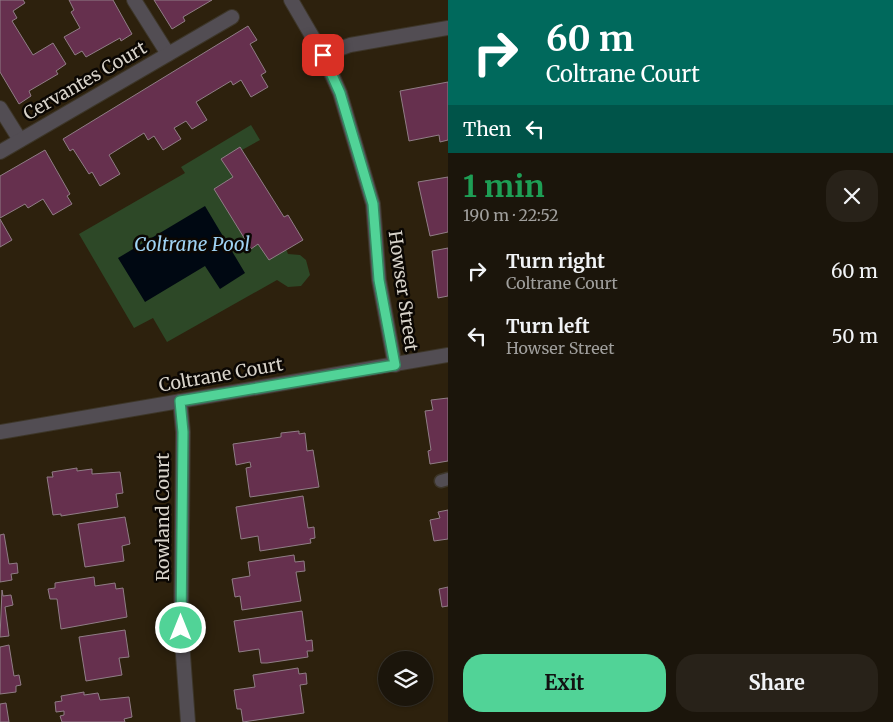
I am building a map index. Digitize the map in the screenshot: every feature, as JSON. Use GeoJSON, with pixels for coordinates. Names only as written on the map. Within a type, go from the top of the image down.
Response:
{"type":"FeatureCollection","features":[{"type":"Feature","properties":{"kind":"street","name":"Cervantes Court"},"geometry":{"type":"LineString","coordinates":[[134,0],[168,54]]}},
{"type":"Feature","properties":{"kind":"street","name":"Howser Street"},"geometry":{"type":"LineString","coordinates":[[291,0],[323,55],[340,93],[373,204],[379,280],[395,365]]}},
{"type":"Feature","properties":{"kind":"street","name":"Cervantes Court"},"geometry":{"type":"LineString","coordinates":[[0,152],[232,17]]}},
{"type":"Feature","properties":{"kind":"street"},"geometry":{"type":"LineString","coordinates":[[323,55],[350,45],[448,28]]}},
{"type":"Feature","properties":{"kind":"street","name":"Cervantes Court"},"geometry":{"type":"LineString","coordinates":[[0,108],[20,140]]}},
{"type":"Feature","properties":{"kind":"street","name":"Coltrane Court"},"geometry":{"type":"LineString","coordinates":[[0,432],[448,355]]}},
{"type":"Feature","properties":{"kind":"street","name":"Rowland Court"},"geometry":{"type":"LineString","coordinates":[[180,401],[183,432],[181,628],[188,722]]}},
{"type":"Feature","properties":{"kind":"shaded area"},"geometry":{"type":"Polygon","coordinates":[[[0,0],[448,0],[448,722],[0,722],[0,0]]]}},
{"type":"Feature","properties":{"kind":"green space","name":"Coltrane Pool"},"geometry":{"type":"Polygon","coordinates":[[[251,125],[260,140],[242,150],[297,243],[286,249],[288,254],[300,255],[306,260],[310,275],[301,286],[288,287],[277,280],[167,342],[153,318],[134,328],[79,234],[185,173],[181,167],[251,125]]]}},
{"type":"Feature","properties":{"kind":"water","name":"Coltrane Pool"},"geometry":{"type":"Polygon","coordinates":[[[205,206],[245,273],[220,289],[205,266],[145,302],[118,258],[205,206]]]}},
{"type":"Feature","properties":{"kind":"building"},"geometry":{"type":"Polygon","coordinates":[[[0,0],[23,0],[25,3],[13,11],[17,18],[12,21],[33,55],[53,43],[66,64],[56,71],[58,74],[29,91],[31,96],[19,104],[0,72],[0,0]]]}},
{"type":"Feature","properties":{"kind":"building"},"geometry":{"type":"Polygon","coordinates":[[[69,0],[113,0],[132,34],[121,41],[120,38],[86,57],[82,51],[75,55],[64,37],[80,28],[71,12],[74,10],[69,0]]]}},
{"type":"Feature","properties":{"kind":"building"},"geometry":{"type":"Polygon","coordinates":[[[154,0],[212,0],[183,17],[185,21],[172,29],[154,0]]]}},
{"type":"Feature","properties":{"kind":"building"},"geometry":{"type":"Polygon","coordinates":[[[248,26],[257,40],[250,44],[266,72],[261,75],[268,87],[251,97],[241,80],[233,85],[231,81],[196,102],[207,120],[192,129],[186,121],[174,128],[181,139],[163,150],[154,136],[148,140],[144,133],[109,155],[120,174],[100,186],[92,172],[89,174],[73,149],[70,151],[63,139],[248,26]]]}},
{"type":"Feature","properties":{"kind":"building"},"geometry":{"type":"Polygon","coordinates":[[[448,82],[448,140],[440,142],[439,135],[409,141],[400,91],[448,82]]]}},
{"type":"Feature","properties":{"kind":"building"},"geometry":{"type":"Polygon","coordinates":[[[240,147],[284,217],[288,215],[303,240],[269,260],[258,244],[251,249],[214,189],[233,177],[221,159],[240,147]]]}},
{"type":"Feature","properties":{"kind":"building"},"geometry":{"type":"Polygon","coordinates":[[[45,150],[70,194],[67,196],[72,204],[53,215],[43,199],[28,208],[25,204],[0,218],[0,176],[45,150]]]}},
{"type":"Feature","properties":{"kind":"building"},"geometry":{"type":"Polygon","coordinates":[[[448,177],[448,232],[430,236],[418,182],[448,177]]]}},
{"type":"Feature","properties":{"kind":"building"},"geometry":{"type":"Polygon","coordinates":[[[0,219],[12,240],[0,247],[0,219]]]}},
{"type":"Feature","properties":{"kind":"building"},"geometry":{"type":"Polygon","coordinates":[[[448,248],[448,296],[438,298],[432,251],[448,248]]]}},
{"type":"Feature","properties":{"kind":"building"},"geometry":{"type":"Polygon","coordinates":[[[448,398],[448,461],[430,464],[428,451],[431,450],[425,411],[433,410],[431,400],[448,398]]]}},
{"type":"Feature","properties":{"kind":"building"},"geometry":{"type":"Polygon","coordinates":[[[299,431],[299,434],[305,433],[307,451],[313,450],[319,487],[250,497],[246,468],[251,467],[250,462],[236,465],[233,444],[281,437],[281,433],[299,431]]]}},
{"type":"Feature","properties":{"kind":"building"},"geometry":{"type":"Polygon","coordinates":[[[77,468],[77,471],[92,469],[92,474],[120,472],[123,493],[116,494],[118,507],[61,516],[61,514],[53,515],[47,477],[53,477],[52,472],[77,468]]]}},
{"type":"Feature","properties":{"kind":"building"},"geometry":{"type":"Polygon","coordinates":[[[303,496],[308,528],[314,527],[315,538],[310,539],[311,543],[260,551],[258,536],[241,539],[236,507],[303,496]]]}},
{"type":"Feature","properties":{"kind":"building"},"geometry":{"type":"Polygon","coordinates":[[[448,510],[448,539],[434,541],[430,520],[440,518],[438,512],[448,510]]]}},
{"type":"Feature","properties":{"kind":"building"},"geometry":{"type":"Polygon","coordinates":[[[125,517],[130,544],[122,546],[124,561],[85,567],[78,524],[125,517]]]}},
{"type":"Feature","properties":{"kind":"building"},"geometry":{"type":"Polygon","coordinates":[[[4,534],[9,564],[17,563],[18,573],[11,574],[12,580],[0,582],[0,535],[4,534]]]}},
{"type":"Feature","properties":{"kind":"building"},"geometry":{"type":"Polygon","coordinates":[[[294,555],[295,562],[304,561],[305,571],[296,572],[301,601],[242,610],[240,596],[235,597],[232,579],[250,576],[248,562],[294,555]]]}},
{"type":"Feature","properties":{"kind":"building"},"geometry":{"type":"Polygon","coordinates":[[[94,577],[95,586],[115,583],[116,589],[123,588],[127,617],[61,629],[57,599],[50,599],[48,589],[55,588],[55,583],[94,577]]]}},
{"type":"Feature","properties":{"kind":"building"},"geometry":{"type":"Polygon","coordinates":[[[448,587],[448,606],[442,607],[439,589],[448,587]]]}},
{"type":"Feature","properties":{"kind":"building"},"geometry":{"type":"Polygon","coordinates":[[[2,590],[3,596],[11,595],[13,605],[5,607],[9,636],[0,637],[2,590]]]}},
{"type":"Feature","properties":{"kind":"building"},"geometry":{"type":"Polygon","coordinates":[[[302,611],[306,641],[312,640],[313,651],[307,651],[308,657],[261,663],[259,649],[239,652],[234,621],[302,611]]]}},
{"type":"Feature","properties":{"kind":"building"},"geometry":{"type":"Polygon","coordinates":[[[125,630],[129,657],[119,658],[122,675],[86,681],[79,637],[125,630]]]}},
{"type":"Feature","properties":{"kind":"building"},"geometry":{"type":"Polygon","coordinates":[[[9,645],[14,676],[19,675],[21,685],[16,686],[16,692],[0,694],[0,647],[9,645]]]}},
{"type":"Feature","properties":{"kind":"building"},"geometry":{"type":"Polygon","coordinates":[[[298,668],[299,674],[306,673],[307,684],[300,685],[304,713],[243,722],[241,709],[237,709],[234,690],[255,687],[253,675],[298,668]]]}},
{"type":"Feature","properties":{"kind":"building"},"geometry":{"type":"Polygon","coordinates":[[[84,692],[84,695],[98,693],[100,700],[129,697],[132,717],[124,719],[125,722],[62,722],[60,716],[64,715],[64,711],[56,712],[55,702],[62,701],[61,696],[84,692]]]}},
{"type":"Feature","properties":{"kind":"building"},"geometry":{"type":"Polygon","coordinates":[[[6,703],[9,722],[0,722],[0,704],[6,703]]]}},
{"type":"Feature","properties":{"kind":"route"},"geometry":{"type":"LineString","coordinates":[[181,628],[183,432],[180,401],[395,365],[379,280],[373,204],[340,93],[323,55]]}}]}
